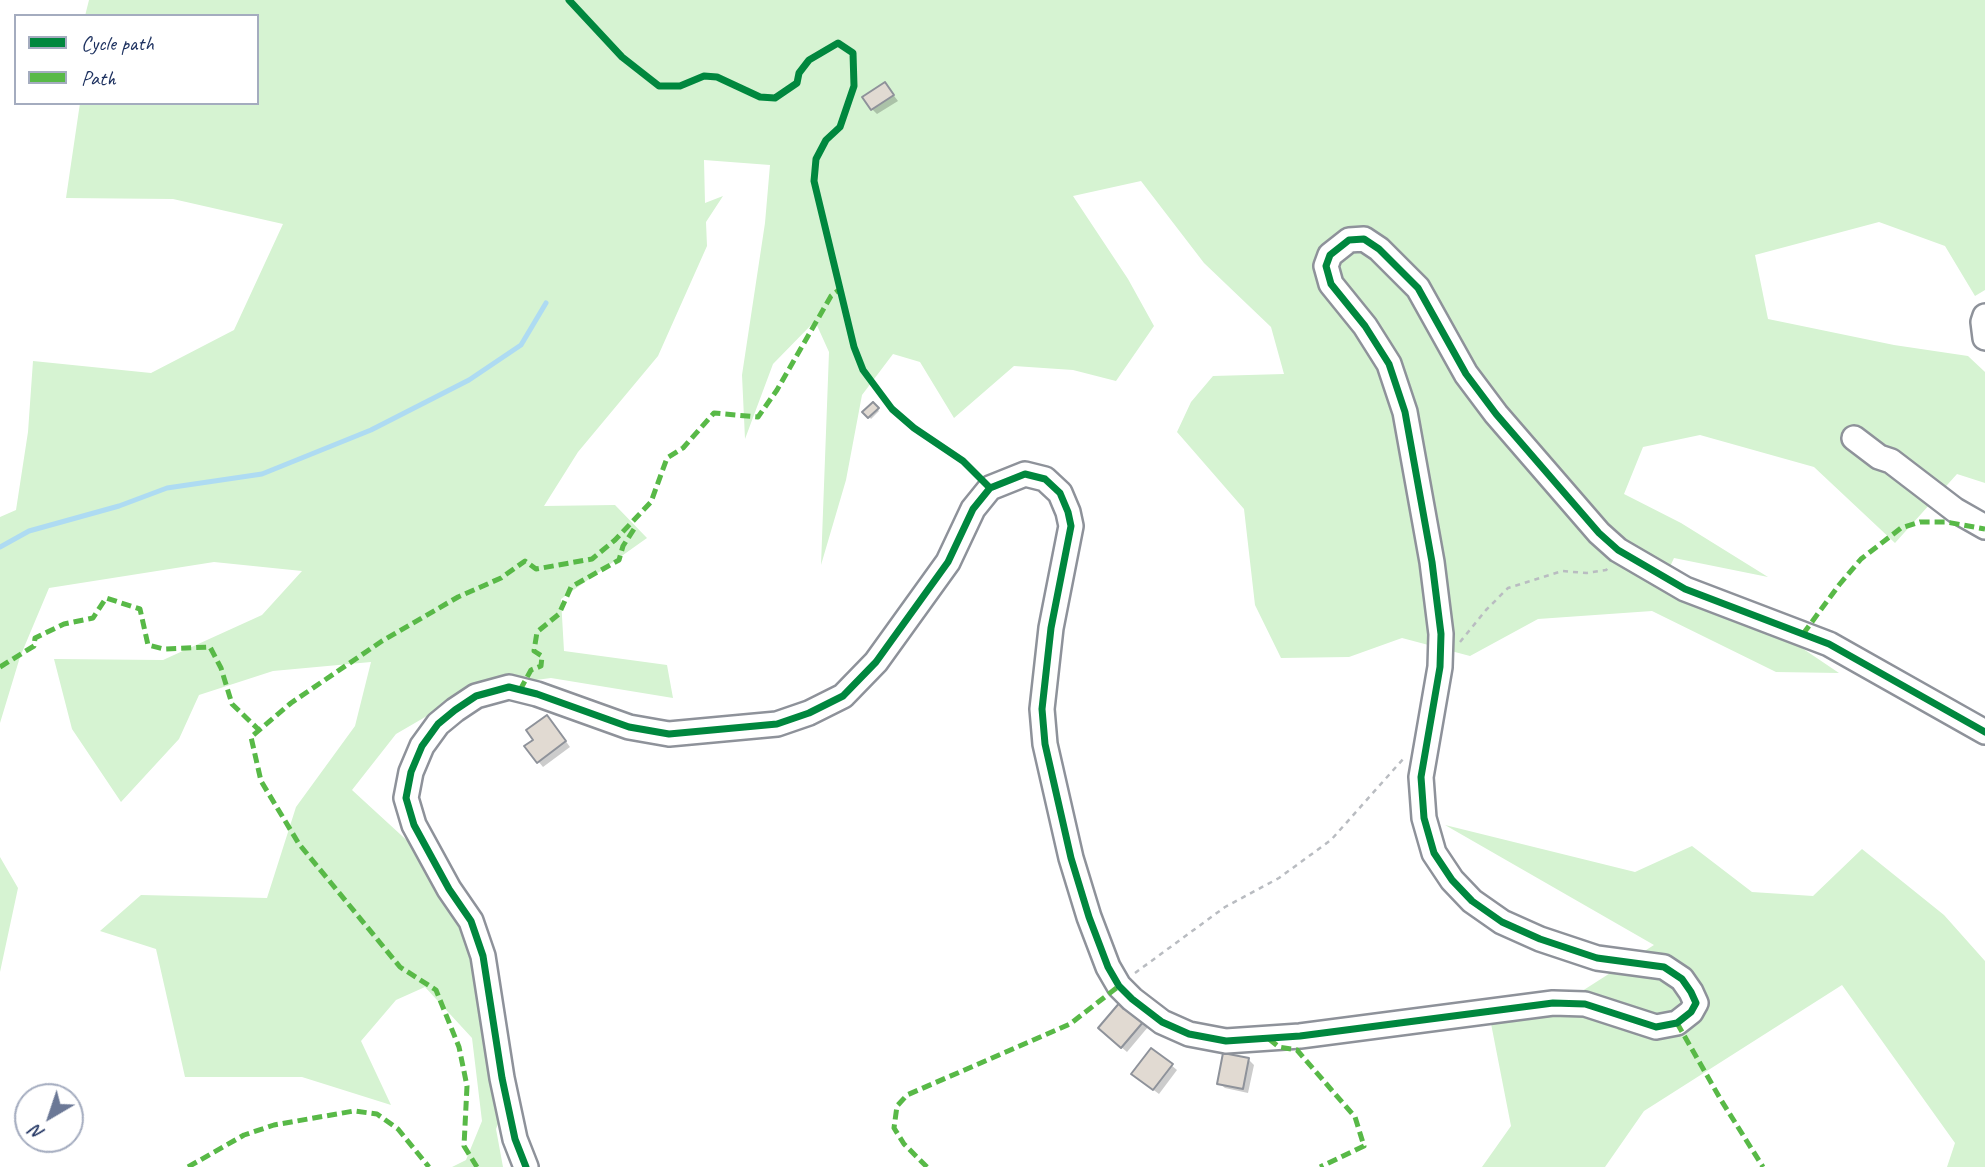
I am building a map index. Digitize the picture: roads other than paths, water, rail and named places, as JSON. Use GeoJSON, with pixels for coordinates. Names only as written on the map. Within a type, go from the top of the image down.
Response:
{"type":"FeatureCollection","features":[{"type":"Feature","properties":{"kind":"street"},"geometry":{"type":"LineString","coordinates":[[526,1167],[515,1139],[502,1078],[483,956],[471,921],[449,889],[414,825],[406,799],[411,772],[422,746],[438,724],[455,710],[476,696],[509,687],[537,694],[629,727],[669,734],[777,724],[809,713],[843,696],[876,662],[948,562],[972,509],[990,488],[1025,474],[1045,479],[1060,493],[1071,526],[1051,628],[1042,709],[1045,744],[1074,870],[1088,917],[1108,967],[1119,986],[1162,1022],[1189,1034],[1226,1041],[1300,1036],[1553,1003],[1585,1003],[1656,1027],[1677,1024],[1691,1012],[1696,1003],[1682,979],[1664,968],[1597,958],[1540,939],[1502,922],[1472,901],[1452,880],[1434,853],[1423,818],[1421,777],[1440,667],[1441,634],[1432,562],[1405,412],[1390,364],[1365,326],[1331,284],[1326,266],[1330,255],[1349,240],[1364,239],[1379,249],[1419,288],[1466,374],[1496,414],[1599,533],[1625,554],[1685,589],[1829,644],[1985,732]]}},
{"type":"Feature","properties":{"kind":"street"},"geometry":{"type":"LineString","coordinates":[[1985,316],[1985,338]]}},
{"type":"Feature","properties":{"kind":"street"},"geometry":{"type":"LineString","coordinates":[[1854,438],[1880,457],[1891,461],[1955,510],[1985,527]]}},
{"type":"Feature","properties":{"kind":"waterway"},"geometry":{"type":"LineString","coordinates":[[0,547],[29,531],[119,506],[167,488],[262,474],[371,430],[469,380],[521,345],[546,303]]}}]}
